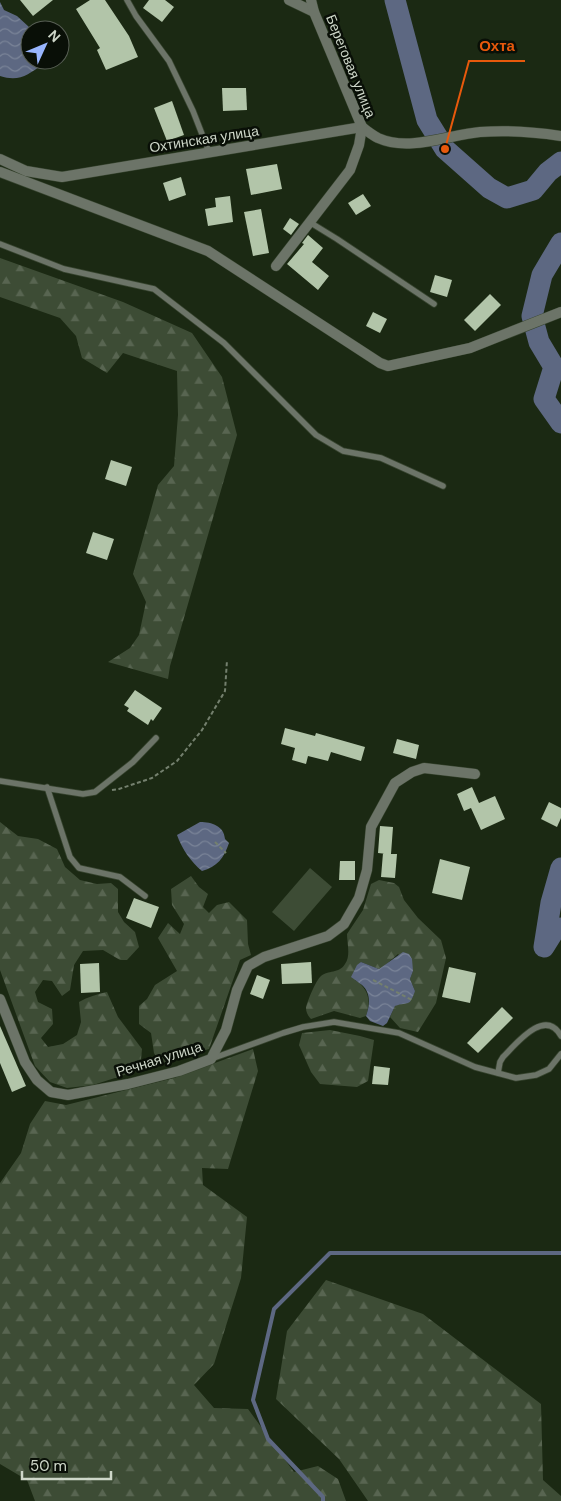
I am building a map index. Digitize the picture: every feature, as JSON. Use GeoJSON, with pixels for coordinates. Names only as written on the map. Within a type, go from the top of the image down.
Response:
{"type":"FeatureCollection","features":[{"type":"Feature","properties":{"kind":"street"},"geometry":{"type":"LineString","coordinates":[[289,0],[314,12]]}},
{"type":"Feature","properties":{"kind":"street","name":"Береговая улица"},"geometry":{"type":"LineString","coordinates":[[276,266],[350,170],[359,145],[362,127],[314,12],[311,0]]}},
{"type":"Feature","properties":{"kind":"street","name":"Охтинская улица"},"geometry":{"type":"LineString","coordinates":[[0,159],[26,171],[62,177],[362,127]]}},
{"type":"Feature","properties":{"kind":"street"},"geometry":{"type":"LineString","coordinates":[[362,127],[378,138],[391,142],[412,144],[457,134],[483,132],[523,132],[561,136]]}},
{"type":"Feature","properties":{"kind":"street"},"geometry":{"type":"LineString","coordinates":[[0,172],[208,251],[380,363],[388,366],[470,348],[561,312]]}},
{"type":"Feature","properties":{"kind":"street","name":"Речная улица"},"geometry":{"type":"LineString","coordinates":[[0,999],[25,1062],[37,1080],[52,1092],[68,1095],[128,1084],[178,1071],[211,1059],[226,1030],[238,990],[248,966],[264,957],[328,936],[344,924],[359,898],[367,870],[371,827],[395,783],[412,772],[424,768],[475,774]]}},
{"type":"Feature","properties":{"kind":"lane"},"geometry":{"type":"LineString","coordinates":[[127,0],[136,16],[169,61],[193,111],[209,152]]}},
{"type":"Feature","properties":{"kind":"lane"},"geometry":{"type":"LineString","coordinates":[[311,223],[434,304]]}},
{"type":"Feature","properties":{"kind":"lane"},"geometry":{"type":"LineString","coordinates":[[0,244],[64,270],[154,289],[224,343],[316,435],[343,452],[381,458],[443,486]]}},
{"type":"Feature","properties":{"kind":"lane"},"geometry":{"type":"LineString","coordinates":[[0,781],[84,794],[95,792],[134,762],[156,738]]}},
{"type":"Feature","properties":{"kind":"lane"},"geometry":{"type":"LineString","coordinates":[[46,788],[70,857],[79,868],[120,877],[145,896]]}},
{"type":"Feature","properties":{"kind":"lane"},"geometry":{"type":"LineString","coordinates":[[211,1059],[302,1027],[334,1022],[399,1033],[474,1067],[516,1078],[536,1075],[549,1068],[561,1054]]}},
{"type":"Feature","properties":{"kind":"lane"},"geometry":{"type":"LineString","coordinates":[[498,1073],[503,1057],[536,1027],[544,1025],[552,1027],[561,1036]]}},
{"type":"Feature","properties":{"kind":"path"},"geometry":{"type":"LineString","coordinates":[[95,792],[119,789],[152,778],[177,761],[202,730],[225,691],[227,660]]}},
{"type":"Feature","properties":{"kind":"path"},"geometry":{"type":"LineString","coordinates":[[215,842],[226,853]]}},
{"type":"Feature","properties":{"kind":"path"},"geometry":{"type":"LineString","coordinates":[[373,980],[412,1000]]}},
{"type":"Feature","properties":{"kind":"green space"},"geometry":{"type":"Polygon","coordinates":[[[0,258],[123,302],[192,333],[222,377],[237,435],[170,666],[168,679],[108,662],[130,648],[139,635],[146,602],[133,574],[158,485],[174,466],[178,415],[177,371],[123,353],[107,373],[82,358],[76,336],[60,318],[0,297],[0,258]]]}},
{"type":"Feature","properties":{"kind":"green space"},"geometry":{"type":"Polygon","coordinates":[[[0,822],[18,836],[38,839],[57,849],[65,867],[80,880],[97,884],[111,883],[118,889],[118,912],[124,922],[135,932],[139,947],[127,960],[120,960],[103,950],[83,951],[74,965],[70,990],[62,996],[52,981],[43,980],[35,992],[38,1002],[52,1009],[53,1024],[41,1038],[48,1047],[63,1044],[77,1035],[81,1022],[79,1002],[107,992],[118,1017],[142,1049],[140,1070],[93,1085],[67,1088],[50,1082],[35,1066],[0,970],[0,822]]]}},
{"type":"Feature","properties":{"kind":"green space"},"geometry":{"type":"Polygon","coordinates":[[[310,868],[332,887],[294,931],[272,912],[310,868]]]}},
{"type":"Feature","properties":{"kind":"green space"},"geometry":{"type":"Polygon","coordinates":[[[191,876],[199,887],[208,894],[203,907],[209,913],[217,905],[229,902],[247,920],[248,944],[251,955],[240,960],[209,1049],[160,1064],[154,1053],[151,1033],[139,1024],[139,1006],[147,999],[155,985],[177,971],[158,938],[168,923],[180,934],[184,924],[172,905],[171,889],[191,876]]]}},
{"type":"Feature","properties":{"kind":"green space"},"geometry":{"type":"Polygon","coordinates":[[[379,880],[394,883],[399,887],[404,900],[418,918],[441,940],[446,958],[436,1003],[418,1032],[400,1028],[390,1017],[395,1006],[415,991],[410,979],[413,971],[398,954],[379,969],[361,962],[355,980],[363,987],[368,996],[366,1016],[360,1018],[334,1011],[311,1019],[306,1011],[310,996],[319,978],[324,974],[337,971],[347,961],[347,934],[363,910],[371,884],[379,880]]]}},
{"type":"Feature","properties":{"kind":"green space"},"geometry":{"type":"Polygon","coordinates":[[[330,1030],[374,1040],[368,1081],[357,1087],[320,1084],[311,1072],[299,1045],[302,1033],[330,1030]]]}},
{"type":"Feature","properties":{"kind":"green space"},"geometry":{"type":"Polygon","coordinates":[[[253,1049],[258,1071],[228,1169],[202,1168],[203,1185],[247,1217],[241,1278],[214,1364],[194,1385],[214,1408],[248,1409],[294,1472],[318,1466],[338,1479],[346,1501],[35,1501],[27,1480],[0,1464],[0,1183],[21,1153],[30,1124],[45,1101],[66,1105],[174,1078],[253,1049]]]}},
{"type":"Feature","properties":{"kind":"green space"},"geometry":{"type":"Polygon","coordinates":[[[326,1280],[423,1314],[541,1404],[543,1480],[561,1496],[561,1501],[368,1501],[339,1459],[276,1399],[287,1331],[326,1280]]]}},
{"type":"Feature","properties":{"kind":"water"},"geometry":{"type":"Polygon","coordinates":[[[0,2],[4,10],[21,20],[20,70],[34,70],[18,78],[0,76],[0,2]]]}},
{"type":"Feature","properties":{"kind":"water"},"geometry":{"type":"Polygon","coordinates":[[[200,822],[213,824],[220,828],[229,843],[219,861],[212,867],[202,871],[187,855],[177,835],[200,822]]]}},
{"type":"Feature","properties":{"kind":"water"},"geometry":{"type":"Polygon","coordinates":[[[403,952],[409,954],[412,959],[413,971],[410,979],[415,991],[410,1002],[395,1006],[387,1023],[383,1026],[370,1021],[366,1016],[369,1003],[367,992],[362,985],[351,977],[357,965],[361,962],[379,969],[403,952]]]}},
{"type":"Feature","properties":{"kind":"building"},"geometry":{"type":"Polygon","coordinates":[[[20,0],[53,0],[33,16],[20,0]]]}},
{"type":"Feature","properties":{"kind":"building"},"geometry":{"type":"Polygon","coordinates":[[[90,0],[105,0],[129,36],[138,57],[106,70],[97,50],[100,48],[76,9],[90,0]]]}},
{"type":"Feature","properties":{"kind":"building"},"geometry":{"type":"Polygon","coordinates":[[[149,0],[165,0],[174,7],[162,22],[143,8],[149,0]]]}},
{"type":"Feature","properties":{"kind":"building"},"geometry":{"type":"Polygon","coordinates":[[[222,88],[246,88],[247,110],[223,111],[222,88]]]}},
{"type":"Feature","properties":{"kind":"building"},"geometry":{"type":"Polygon","coordinates":[[[172,101],[184,135],[167,141],[154,108],[172,101]]]}},
{"type":"Feature","properties":{"kind":"building"},"geometry":{"type":"Polygon","coordinates":[[[277,164],[282,189],[251,195],[246,169],[277,164]]]}},
{"type":"Feature","properties":{"kind":"building"},"geometry":{"type":"Polygon","coordinates":[[[181,177],[186,195],[169,201],[163,183],[181,177]]]}},
{"type":"Feature","properties":{"kind":"building"},"geometry":{"type":"Polygon","coordinates":[[[363,194],[371,206],[356,215],[348,203],[363,194]]]}},
{"type":"Feature","properties":{"kind":"building"},"geometry":{"type":"Polygon","coordinates":[[[230,196],[233,222],[208,226],[205,209],[216,207],[215,198],[230,196]]]}},
{"type":"Feature","properties":{"kind":"building"},"geometry":{"type":"Polygon","coordinates":[[[261,209],[269,253],[253,256],[244,212],[261,209]]]}},
{"type":"Feature","properties":{"kind":"building"},"geometry":{"type":"Polygon","coordinates":[[[290,218],[299,224],[291,235],[283,229],[290,218]]]}},
{"type":"Feature","properties":{"kind":"building"},"geometry":{"type":"Polygon","coordinates":[[[308,235],[323,248],[312,262],[329,276],[318,290],[287,264],[304,244],[302,243],[308,235]]]}},
{"type":"Feature","properties":{"kind":"building"},"geometry":{"type":"Polygon","coordinates":[[[435,275],[452,280],[447,297],[430,292],[435,275]]]}},
{"type":"Feature","properties":{"kind":"building"},"geometry":{"type":"Polygon","coordinates":[[[490,294],[501,305],[475,331],[464,320],[490,294]]]}},
{"type":"Feature","properties":{"kind":"building"},"geometry":{"type":"Polygon","coordinates":[[[373,312],[387,319],[380,333],[366,326],[373,312]]]}},
{"type":"Feature","properties":{"kind":"building"},"geometry":{"type":"Polygon","coordinates":[[[111,460],[132,467],[126,486],[105,479],[111,460]]]}},
{"type":"Feature","properties":{"kind":"building"},"geometry":{"type":"Polygon","coordinates":[[[93,532],[114,539],[107,560],[86,553],[93,532]]]}},
{"type":"Feature","properties":{"kind":"building"},"geometry":{"type":"Polygon","coordinates":[[[135,690],[162,708],[148,725],[127,711],[129,708],[124,705],[135,690]]]}},
{"type":"Feature","properties":{"kind":"building"},"geometry":{"type":"Polygon","coordinates":[[[285,728],[315,736],[316,733],[365,747],[361,761],[331,752],[328,761],[308,756],[306,764],[292,760],[295,748],[281,744],[285,728]]]}},
{"type":"Feature","properties":{"kind":"building"},"geometry":{"type":"Polygon","coordinates":[[[397,739],[419,745],[416,759],[393,753],[397,739]]]}},
{"type":"Feature","properties":{"kind":"building"},"geometry":{"type":"Polygon","coordinates":[[[472,787],[479,803],[495,796],[505,819],[481,830],[471,808],[464,811],[457,794],[472,787]]]}},
{"type":"Feature","properties":{"kind":"building"},"geometry":{"type":"Polygon","coordinates":[[[549,802],[561,808],[561,818],[557,827],[541,819],[549,802]]]}},
{"type":"Feature","properties":{"kind":"building"},"geometry":{"type":"Polygon","coordinates":[[[380,826],[393,827],[391,854],[397,854],[395,878],[381,877],[383,854],[378,853],[380,826]]]}},
{"type":"Feature","properties":{"kind":"building"},"geometry":{"type":"Polygon","coordinates":[[[440,859],[470,867],[462,900],[432,893],[440,859]]]}},
{"type":"Feature","properties":{"kind":"building"},"geometry":{"type":"Polygon","coordinates":[[[340,861],[355,861],[355,880],[339,880],[340,861]]]}},
{"type":"Feature","properties":{"kind":"building"},"geometry":{"type":"Polygon","coordinates":[[[134,898],[159,907],[151,928],[126,918],[134,898]]]}},
{"type":"Feature","properties":{"kind":"building"},"geometry":{"type":"Polygon","coordinates":[[[311,962],[312,983],[282,984],[281,964],[311,962]]]}},
{"type":"Feature","properties":{"kind":"building"},"geometry":{"type":"Polygon","coordinates":[[[99,963],[100,992],[81,993],[80,964],[99,963]]]}},
{"type":"Feature","properties":{"kind":"building"},"geometry":{"type":"Polygon","coordinates":[[[449,967],[476,973],[470,1003],[442,997],[449,967]]]}},
{"type":"Feature","properties":{"kind":"building"},"geometry":{"type":"Polygon","coordinates":[[[257,975],[270,980],[263,999],[250,994],[257,975]]]}},
{"type":"Feature","properties":{"kind":"building"},"geometry":{"type":"Polygon","coordinates":[[[502,1007],[513,1018],[478,1053],[467,1043],[502,1007]]]}},
{"type":"Feature","properties":{"kind":"building"},"geometry":{"type":"Polygon","coordinates":[[[0,1026],[26,1086],[12,1092],[0,1063],[0,1026]]]}},
{"type":"Feature","properties":{"kind":"building"},"geometry":{"type":"Polygon","coordinates":[[[374,1066],[390,1068],[388,1085],[372,1084],[374,1066]]]}},
{"type":"Feature","properties":{"kind":"waterway"},"geometry":{"type":"LineString","coordinates":[[395,0],[427,120],[445,149],[489,188],[507,198],[533,190],[548,172],[561,162]]}},
{"type":"Feature","properties":{"kind":"waterway"},"geometry":{"type":"LineString","coordinates":[[561,243],[542,275],[532,316],[539,342],[554,367],[544,399],[561,423]]}},
{"type":"Feature","properties":{"kind":"waterway"},"geometry":{"type":"LineString","coordinates":[[561,868],[551,903],[544,947],[554,931],[561,928]]}},
{"type":"Feature","properties":{"kind":"waterway"},"geometry":{"type":"LineString","coordinates":[[323,1501],[323,1497],[268,1439],[253,1400],[274,1309],[330,1253],[561,1253]]}},
{"type":"Feature","properties":{"kind":"place","name":"Охта"},"geometry":{"type":"Point","coordinates":[445,149]}}]}
